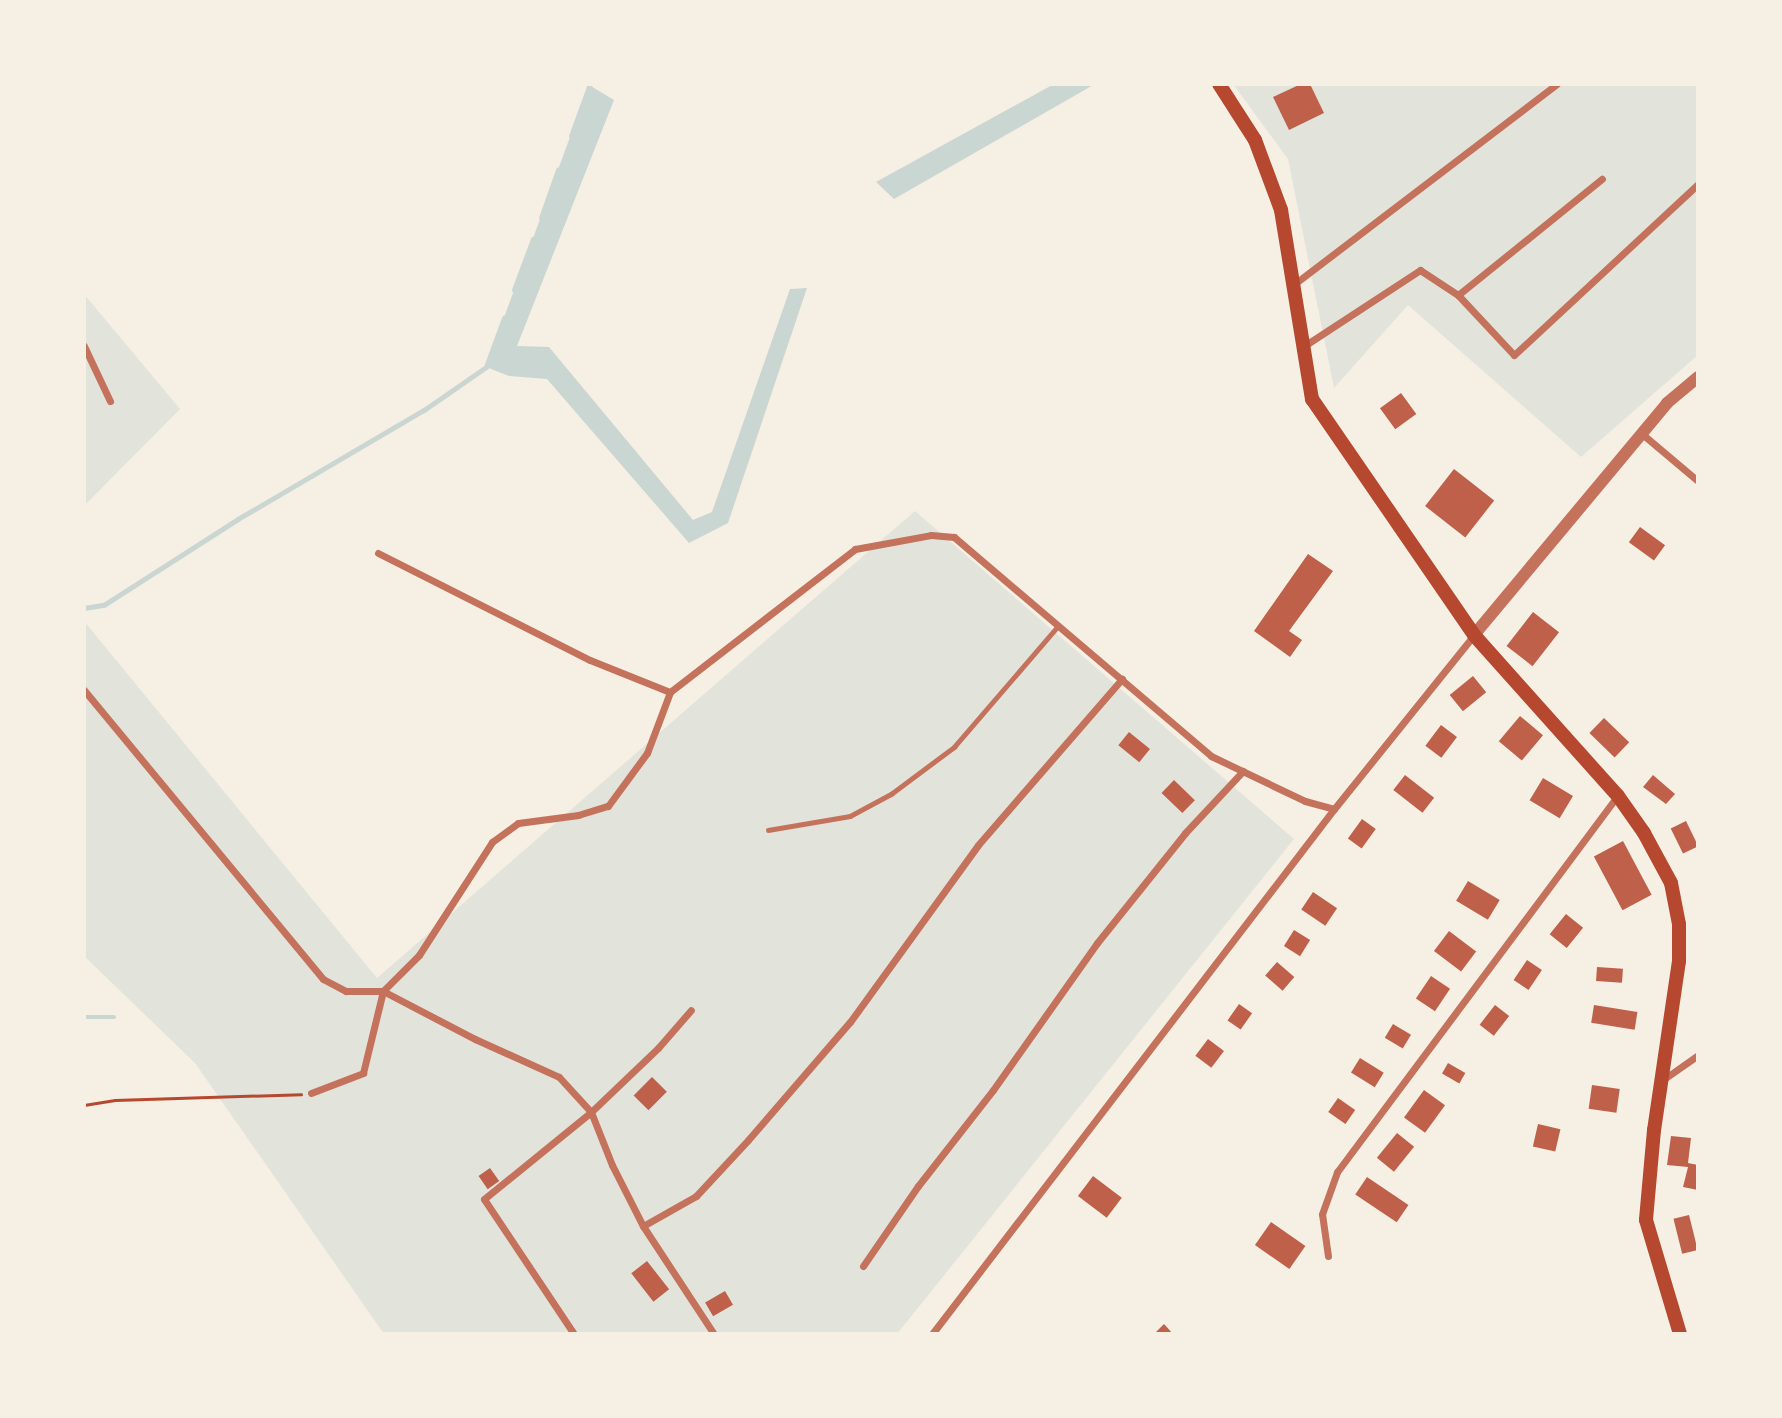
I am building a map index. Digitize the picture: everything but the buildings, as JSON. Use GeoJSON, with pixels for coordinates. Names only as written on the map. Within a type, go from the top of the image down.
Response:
{"type":"FeatureCollection","features":[{"type":"Feature","properties":{"kind":"main road"},"geometry":{"type":"LineString","coordinates":[[1220,84],[1255,140],[1281,210],[1312,400],[1474,635],[1618,796],[1644,834],[1671,883],[1679,924],[1679,961],[1660,1081],[1646,1220],[1680,1334]]}},
{"type":"Feature","properties":{"kind":"street"},"geometry":{"type":"LineString","coordinates":[[1293,285],[1558,84]]}},
{"type":"Feature","properties":{"kind":"street"},"geometry":{"type":"LineString","coordinates":[[1458,295],[1602,179]]}},
{"type":"Feature","properties":{"kind":"street"},"geometry":{"type":"LineString","coordinates":[[1303,346],[1420,270],[1458,295],[1514,355],[1698,184]]}},
{"type":"Feature","properties":{"kind":"street"},"geometry":{"type":"LineString","coordinates":[[84,346],[110,401]]}},
{"type":"Feature","properties":{"kind":"street"},"geometry":{"type":"LineString","coordinates":[[932,1334],[1334,809],[1641,433],[1667,403],[1698,377]]}},
{"type":"Feature","properties":{"kind":"street"},"geometry":{"type":"LineString","coordinates":[[1641,433],[1698,481]]}},
{"type":"Feature","properties":{"kind":"street"},"geometry":{"type":"LineString","coordinates":[[311,1093],[363,1073],[383,990],[419,955],[492,842],[517,823],[578,815],[608,806],[647,752],[670,692],[855,549],[931,536],[954,537],[1211,756],[1306,801],[1334,809]]}},
{"type":"Feature","properties":{"kind":"street"},"geometry":{"type":"LineString","coordinates":[[378,553],[590,660],[670,692]]}},
{"type":"Feature","properties":{"kind":"street"},"geometry":{"type":"LineString","coordinates":[[643,1226],[696,1196],[748,1140],[850,1022],[978,845],[1122,679]]}},
{"type":"Feature","properties":{"kind":"street"},"geometry":{"type":"LineString","coordinates":[[84,690],[323,979],[346,990],[383,990],[475,1040],[559,1077],[591,1112],[612,1165],[643,1226],[714,1334]]}},
{"type":"Feature","properties":{"kind":"street"},"geometry":{"type":"LineString","coordinates":[[863,1266],[1097,943],[1185,833],[1243,771]]}},
{"type":"Feature","properties":{"kind":"street"},"geometry":{"type":"LineString","coordinates":[[1328,1256],[1322,1214],[1337,1172],[1618,796]]}},
{"type":"Feature","properties":{"kind":"street"},"geometry":{"type":"LineString","coordinates":[[574,1334],[484,1199],[591,1112],[658,1048],[691,1010]]}},
{"type":"Feature","properties":{"kind":"street"},"geometry":{"type":"LineString","coordinates":[[1660,1081],[1698,1055]]}},
{"type":"Feature","properties":{"kind":"lane"},"geometry":{"type":"LineString","coordinates":[[768,830],[849,816],[891,794],[954,747],[1058,625]]}},
{"type":"Feature","properties":{"kind":"path"},"geometry":{"type":"LineString","coordinates":[[84,1105],[115,1100],[311,1093]]}},
{"type":"Feature","properties":{"kind":"shaded area"},"geometry":{"type":"Polygon","coordinates":[[[1054,84],[1095,84],[894,199],[876,182],[1054,84]]]}},
{"type":"Feature","properties":{"kind":"shaded area"},"geometry":{"type":"Polygon","coordinates":[[[1233,84],[1698,84],[1698,355],[1581,457],[1408,305],[1334,388],[1288,159],[1233,84]]]}},
{"type":"Feature","properties":{"kind":"shaded area"},"geometry":{"type":"Polygon","coordinates":[[[589,85],[614,100],[517,346],[549,347],[693,520],[712,512],[790,289],[807,288],[728,523],[689,543],[547,379],[509,376],[486,367],[589,85]]]}},
{"type":"Feature","properties":{"kind":"shaded area"},"geometry":{"type":"Polygon","coordinates":[[[84,294],[180,409],[84,506],[84,294]]]}},
{"type":"Feature","properties":{"kind":"shaded area"},"geometry":{"type":"Polygon","coordinates":[[[915,511],[1294,839],[897,1334],[384,1334],[195,1063],[84,956],[84,621],[377,978],[915,511]]]}},
{"type":"Feature","properties":{"kind":"waterway"},"geometry":{"type":"LineString","coordinates":[[571,136],[590,84]]}},
{"type":"Feature","properties":{"kind":"waterway"},"geometry":{"type":"LineString","coordinates":[[541,218],[558,170]]}},
{"type":"Feature","properties":{"kind":"waterway"},"geometry":{"type":"LineString","coordinates":[[514,290],[533,239]]}},
{"type":"Feature","properties":{"kind":"waterway"},"geometry":{"type":"LineString","coordinates":[[84,608],[104,605],[238,519],[424,410],[486,367],[504,318]]}},
{"type":"Feature","properties":{"kind":"waterway"},"geometry":{"type":"LineString","coordinates":[[84,1017],[114,1017]]}}]}
